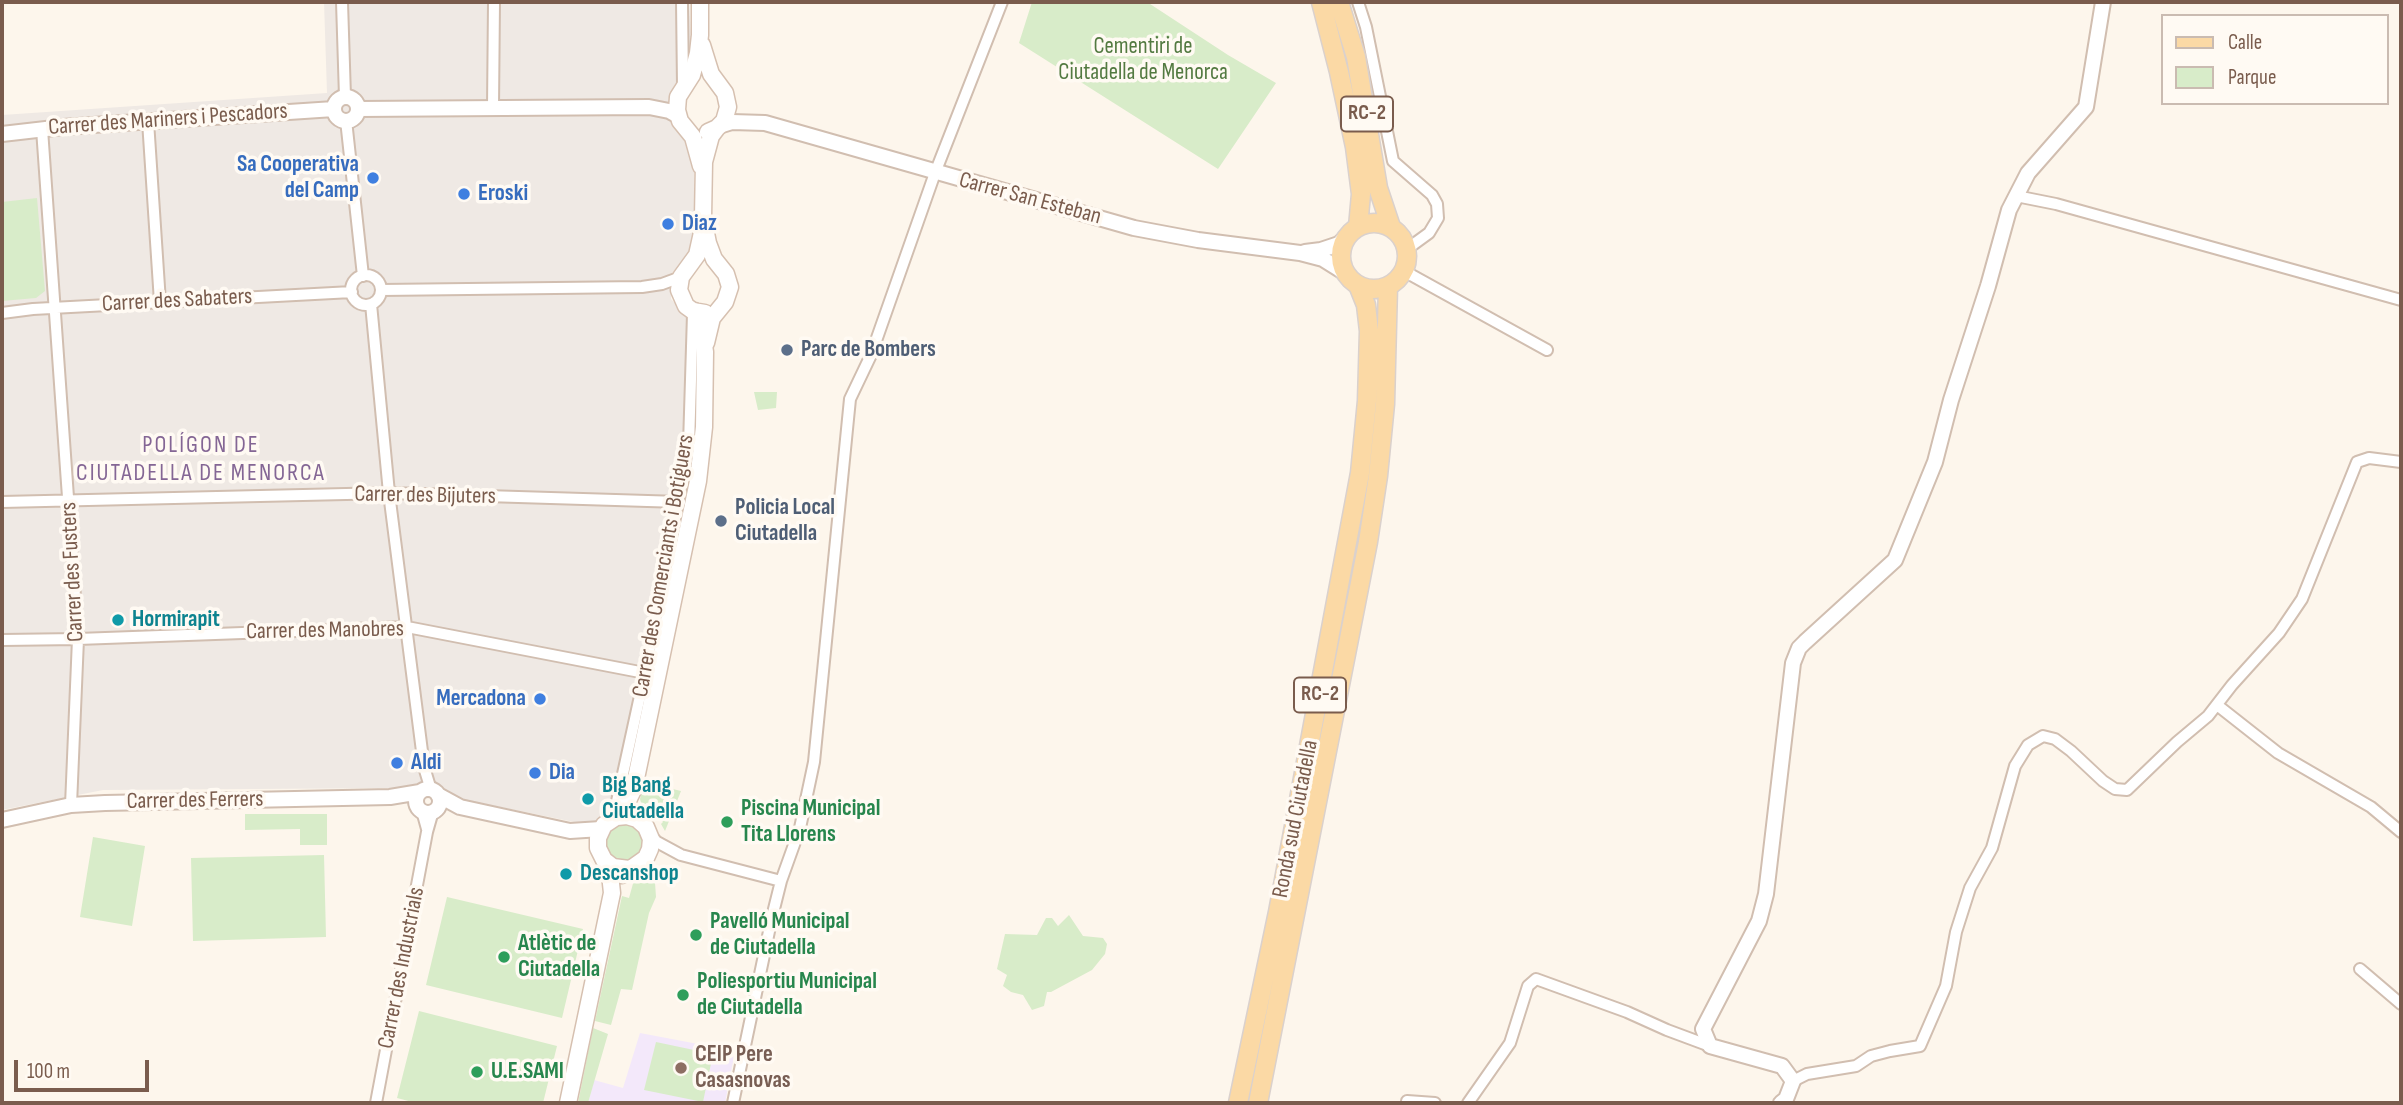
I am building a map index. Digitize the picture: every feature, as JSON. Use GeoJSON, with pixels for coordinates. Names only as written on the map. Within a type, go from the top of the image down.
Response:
{"type":"FeatureCollection","features":[{"type":"Feature","properties":{"kind":"main road"},"geometry":{"type":"LineString","coordinates":[[699,2],[700,35],[708,67],[724,93],[727,114],[711,136],[702,174]]}},
{"type":"Feature","properties":{"kind":"main road","name":"RC-2"},"geometry":{"type":"LineString","coordinates":[[1321,2],[1355,147],[1361,194],[1353,231],[1341,255],[1352,279]]}},
{"type":"Feature","properties":{"kind":"main road","name":"RC-2"},"geometry":{"type":"LineString","coordinates":[[1339,2],[1356,57],[1378,188],[1391,227],[1404,240],[1407,249]]}},
{"type":"Feature","properties":{"kind":"main road"},"geometry":{"type":"LineString","coordinates":[[700,35],[692,75],[682,91],[683,122],[697,150],[702,174],[708,243],[714,259],[729,280],[729,292],[709,328],[705,352]]}},
{"type":"Feature","properties":{"kind":"main road"},"geometry":{"type":"LineString","coordinates":[[682,91],[694,82],[705,80],[724,93]]}},
{"type":"Feature","properties":{"kind":"main road"},"geometry":{"type":"LineString","coordinates":[[683,122],[702,132],[718,127]]}},
{"type":"Feature","properties":{"kind":"main road"},"geometry":{"type":"LineString","coordinates":[[629,869],[618,869],[609,864],[598,848],[598,838],[628,805],[634,788],[701,462],[705,427],[705,352],[701,326],[694,311],[681,298],[679,285],[701,244],[704,218]]}},
{"type":"Feature","properties":{"kind":"main road"},"geometry":{"type":"LineString","coordinates":[[1353,231],[1375,222],[1391,227]]}},
{"type":"Feature","properties":{"kind":"main road"},"geometry":{"type":"LineString","coordinates":[[1352,279],[1378,289],[1388,286],[1404,271],[1407,249]]}},
{"type":"Feature","properties":{"kind":"main road"},"geometry":{"type":"LineString","coordinates":[[685,272],[706,262],[722,269]]}},
{"type":"Feature","properties":{"kind":"main road","name":"Ronda sud Ciutadella"},"geometry":{"type":"LineString","coordinates":[[1238,1103],[1291,845],[1360,473],[1367,401],[1369,331],[1366,305],[1352,279]]}},
{"type":"Feature","properties":{"kind":"main road","name":"Ronda sud Ciutadella"},"geometry":{"type":"LineString","coordinates":[[1258,1103],[1368,542],[1385,404],[1388,286]]}},
{"type":"Feature","properties":{"kind":"main road"},"geometry":{"type":"LineString","coordinates":[[694,311],[709,313],[717,310]]}},
{"type":"Feature","properties":{"kind":"main road"},"geometry":{"type":"LineString","coordinates":[[568,1103],[612,892],[622,874],[646,858],[651,844],[649,834],[634,813],[634,788]]}},
{"type":"Feature","properties":{"kind":"main road"},"geometry":{"type":"LineString","coordinates":[[610,822],[627,816],[637,819]]}},
{"type":"Feature","properties":{"kind":"main road"},"geometry":{"type":"LineString","coordinates":[[609,864],[612,892]]}},
{"type":"Feature","properties":{"kind":"street"},"geometry":{"type":"LineString","coordinates":[[342,2],[345,97]]}},
{"type":"Feature","properties":{"kind":"street"},"geometry":{"type":"LineString","coordinates":[[494,2],[494,107]]}},
{"type":"Feature","properties":{"kind":"street"},"geometry":{"type":"LineString","coordinates":[[649,107],[666,103],[682,91],[682,2]]}},
{"type":"Feature","properties":{"kind":"street"},"geometry":{"type":"LineString","coordinates":[[733,1103],[772,917],[781,881],[800,828],[814,762],[850,399],[872,355],[935,173],[1002,2]]}},
{"type":"Feature","properties":{"kind":"street"},"geometry":{"type":"LineString","coordinates":[[1358,2],[1366,27],[1393,161],[1432,195],[1437,204],[1438,218],[1429,233],[1407,249]]}},
{"type":"Feature","properties":{"kind":"street"},"geometry":{"type":"LineString","coordinates":[[1710,1046],[1703,1029],[1759,921],[1766,894],[1793,663],[1799,648],[1895,560],[1935,462],[1951,400],[1988,286],[2009,210],[2028,173],[2085,107],[2103,2]]}},
{"type":"Feature","properties":{"kind":"street","name":"Carrer San Esteban"},"geometry":{"type":"LineString","coordinates":[[724,93],[746,114],[765,123],[1134,228],[1198,240],[1300,253],[1323,259],[1352,279]]}},
{"type":"Feature","properties":{"kind":"street"},"geometry":{"type":"LineString","coordinates":[[345,97],[355,101],[358,108],[355,116],[346,120],[337,117],[334,109],[337,102],[345,97]]}},
{"type":"Feature","properties":{"kind":"street"},"geometry":{"type":"LineString","coordinates":[[358,108],[649,107],[669,111],[683,122]]}},
{"type":"Feature","properties":{"kind":"street","name":"Carrer des Mariners i Pescadors"},"geometry":{"type":"LineString","coordinates":[[2,134],[334,109]]}},
{"type":"Feature","properties":{"kind":"street"},"geometry":{"type":"LineString","coordinates":[[346,120],[363,276]]}},
{"type":"Feature","properties":{"kind":"street"},"geometry":{"type":"LineString","coordinates":[[148,121],[160,302]]}},
{"type":"Feature","properties":{"kind":"street","name":"Carrer San Esteban"},"geometry":{"type":"LineString","coordinates":[[718,127],[732,122],[765,123]]}},
{"type":"Feature","properties":{"kind":"street","name":"Carrer des Fusters"},"geometry":{"type":"LineString","coordinates":[[41,129],[78,639],[71,805]]}},
{"type":"Feature","properties":{"kind":"street"},"geometry":{"type":"LineString","coordinates":[[2016,196],[2056,204],[2401,300]]}},
{"type":"Feature","properties":{"kind":"street","name":"Carrer San Esteban"},"geometry":{"type":"LineString","coordinates":[[1300,253],[1339,244],[1353,231]]}},
{"type":"Feature","properties":{"kind":"street"},"geometry":{"type":"LineString","coordinates":[[1404,271],[1548,350]]}},
{"type":"Feature","properties":{"kind":"street"},"geometry":{"type":"LineString","coordinates":[[381,290],[642,287],[662,284],[685,272]]}},
{"type":"Feature","properties":{"kind":"street"},"geometry":{"type":"LineString","coordinates":[[363,276],[376,279],[381,290],[378,299],[371,304],[358,303],[352,292],[353,283],[363,276]]}},
{"type":"Feature","properties":{"kind":"street"},"geometry":{"type":"LineString","coordinates":[[642,287],[662,290],[681,298]]}},
{"type":"Feature","properties":{"kind":"street","name":"Carrer des Sabaters"},"geometry":{"type":"LineString","coordinates":[[2,313],[55,307],[352,292]]}},
{"type":"Feature","properties":{"kind":"street","name":"Carrer des Industrials"},"geometry":{"type":"LineString","coordinates":[[371,304],[389,493],[427,801],[427,832],[376,1103]]}},
{"type":"Feature","properties":{"kind":"street","name":"Carrer des Comerciants i Botiguers"},"geometry":{"type":"LineString","coordinates":[[610,822],[618,804],[680,502],[689,445],[694,311]]}},
{"type":"Feature","properties":{"kind":"street"},"geometry":{"type":"LineString","coordinates":[[1782,1103],[1786,1100],[1793,1081],[1807,1074],[1856,1066],[1871,1056],[1920,1046],[1946,986],[1956,932],[1970,888],[1992,848],[2015,766],[2028,745],[2043,736],[2055,739],[2103,781],[2115,789],[2127,790],[2208,716],[2279,633],[2302,599],[2357,462],[2369,458],[2401,462]]}},
{"type":"Feature","properties":{"kind":"street","name":"Carrer des Bijuters"},"geometry":{"type":"LineString","coordinates":[[2,502],[389,493],[680,502]]}},
{"type":"Feature","properties":{"kind":"street","name":"Carrer des Manobres"},"geometry":{"type":"LineString","coordinates":[[2,640],[407,627],[645,673]]}},
{"type":"Feature","properties":{"kind":"street"},"geometry":{"type":"LineString","coordinates":[[2217,705],[2278,753],[2371,807],[2401,832]]}},
{"type":"Feature","properties":{"kind":"street","name":"Carrer des Ferrers"},"geometry":{"type":"LineString","coordinates":[[2,820],[71,805],[390,797],[460,807],[570,831],[593,842],[598,848]]}},
{"type":"Feature","properties":{"kind":"street","name":"Carrer des Ferrers"},"geometry":{"type":"LineString","coordinates":[[570,831],[610,822]]}},
{"type":"Feature","properties":{"kind":"street"},"geometry":{"type":"LineString","coordinates":[[649,834],[657,842],[681,855]]}},
{"type":"Feature","properties":{"kind":"street"},"geometry":{"type":"LineString","coordinates":[[646,858],[653,854],[681,855],[781,881]]}},
{"type":"Feature","properties":{"kind":"street"},"geometry":{"type":"LineString","coordinates":[[2360,969],[2401,1004]]}},
{"type":"Feature","properties":{"kind":"street"},"geometry":{"type":"LineString","coordinates":[[1468,1103],[1510,1043],[1528,986],[1536,979],[1710,1046],[1782,1066],[1793,1081]]}},
{"type":"Feature","properties":{"kind":"street"},"geometry":{"type":"LineString","coordinates":[[1407,1101],[1435,1103]]}},
{"type":"Feature","properties":{"kind":"shaded area"},"geometry":{"type":"Polygon","coordinates":[[[324,2],[689,2],[692,54],[669,96],[670,118],[684,134],[694,159],[695,241],[692,253],[672,273],[671,299],[698,328],[695,451],[625,796],[610,806],[594,826],[406,788],[103,790],[2,810],[2,115],[327,93],[324,2]]]}},
{"type":"Feature","properties":{"kind":"shaded area","name":"CEIP Pere Casasnovas"},"geometry":{"type":"Polygon","coordinates":[[[640,1033],[735,1051],[725,1103],[588,1103],[594,1080],[623,1088],[640,1033]]]}},
{"type":"Feature","properties":{"kind":"green space","name":"Cementiri de Ciutadella de Menorca"},"geometry":{"type":"Polygon","coordinates":[[[1032,2],[1147,2],[1276,83],[1218,169],[1019,43],[1032,2]]]}},
{"type":"Feature","properties":{"kind":"green space"},"geometry":{"type":"Polygon","coordinates":[[[37,198],[45,291],[36,298],[2,301],[2,202],[37,198]]]}},
{"type":"Feature","properties":{"kind":"green space"},"geometry":{"type":"Polygon","coordinates":[[[754,392],[777,392],[776,408],[758,410],[754,392]]]}},
{"type":"Feature","properties":{"kind":"green space"},"geometry":{"type":"Polygon","coordinates":[[[644,782],[681,791],[665,831],[659,817],[656,818],[643,809],[640,799],[644,782]]]}},
{"type":"Feature","properties":{"kind":"green space"},"geometry":{"type":"Polygon","coordinates":[[[245,814],[327,814],[327,845],[300,845],[300,829],[245,830],[245,814]]]}},
{"type":"Feature","properties":{"kind":"green space"},"geometry":{"type":"Polygon","coordinates":[[[622,823],[635,827],[643,838],[642,851],[628,863],[610,859],[603,841],[610,828],[622,823]]]}},
{"type":"Feature","properties":{"kind":"green space"},"geometry":{"type":"Polygon","coordinates":[[[93,837],[145,846],[132,926],[80,917],[93,837]]]}},
{"type":"Feature","properties":{"kind":"green space"},"geometry":{"type":"Polygon","coordinates":[[[324,855],[326,937],[193,941],[191,858],[324,855]]]}},
{"type":"Feature","properties":{"kind":"green space"},"geometry":{"type":"Polygon","coordinates":[[[654,868],[656,897],[649,913],[632,990],[621,989],[611,1025],[595,1021],[622,896],[629,898],[634,880],[654,868]]]}},
{"type":"Feature","properties":{"kind":"green space","name":"Atlètic de Ciutadella"},"geometry":{"type":"Polygon","coordinates":[[[447,897],[583,929],[562,1018],[426,985],[447,897]]]}},
{"type":"Feature","properties":{"kind":"green space"},"geometry":{"type":"Polygon","coordinates":[[[1069,915],[1083,936],[1103,938],[1107,944],[1105,954],[1092,970],[1047,992],[1044,1006],[1032,1010],[1023,995],[1011,992],[1003,986],[1007,975],[997,969],[1005,934],[1037,935],[1046,918],[1052,918],[1058,926],[1069,915]]]}},
{"type":"Feature","properties":{"kind":"green space","name":"U.E.SAMI"},"geometry":{"type":"Polygon","coordinates":[[[419,1011],[557,1046],[543,1103],[416,1103],[397,1098],[419,1011]]]}},
{"type":"Feature","properties":{"kind":"green space"},"geometry":{"type":"Polygon","coordinates":[[[593,1028],[608,1034],[588,1103],[578,1103],[593,1028]]]}},
{"type":"Feature","properties":{"kind":"green space"},"geometry":{"type":"Polygon","coordinates":[[[656,1042],[713,1054],[703,1102],[644,1090],[656,1042]]]}},
{"type":"Feature","properties":{"kind":"place","name":"Sa Cooperativa del Camp"},"geometry":{"type":"Point","coordinates":[373,178]}},
{"type":"Feature","properties":{"kind":"place","name":"Eroski"},"geometry":{"type":"Point","coordinates":[464,194]}},
{"type":"Feature","properties":{"kind":"place","name":"Diaz"},"geometry":{"type":"Point","coordinates":[668,224]}},
{"type":"Feature","properties":{"kind":"place","name":"Parc de Bombers"},"geometry":{"type":"Point","coordinates":[787,350]}},
{"type":"Feature","properties":{"kind":"place","name":"Policia Local Ciutadella"},"geometry":{"type":"Point","coordinates":[721,521]}},
{"type":"Feature","properties":{"kind":"place","name":"Hormirapit"},"geometry":{"type":"Point","coordinates":[118,620]}},
{"type":"Feature","properties":{"kind":"place","name":"Mercadona"},"geometry":{"type":"Point","coordinates":[540,699]}},
{"type":"Feature","properties":{"kind":"place","name":"Aldi"},"geometry":{"type":"Point","coordinates":[397,763]}},
{"type":"Feature","properties":{"kind":"place","name":"Dia"},"geometry":{"type":"Point","coordinates":[535,773]}},
{"type":"Feature","properties":{"kind":"place","name":"Big Bang Ciutadella"},"geometry":{"type":"Point","coordinates":[588,799]}},
{"type":"Feature","properties":{"kind":"place","name":"Piscina Municipal Tita Llorens"},"geometry":{"type":"Point","coordinates":[727,822]}},
{"type":"Feature","properties":{"kind":"place","name":"Descanshop"},"geometry":{"type":"Point","coordinates":[566,874]}},
{"type":"Feature","properties":{"kind":"place","name":"Pavelló Municipal de Ciutadella"},"geometry":{"type":"Point","coordinates":[696,935]}},
{"type":"Feature","properties":{"kind":"place","name":"Atlètic de Ciutadella"},"geometry":{"type":"Point","coordinates":[504,957]}},
{"type":"Feature","properties":{"kind":"place","name":"Poliesportiu Municipal de Ciutadella"},"geometry":{"type":"Point","coordinates":[683,995]}},
{"type":"Feature","properties":{"kind":"place","name":"CEIP Pere Casasnovas"},"geometry":{"type":"Point","coordinates":[681,1068]}},
{"type":"Feature","properties":{"kind":"place","name":"U.E.SAMI"},"geometry":{"type":"Point","coordinates":[477,1072]}},
{"type":"Feature","properties":{"kind":"district","name":"POLÍGON DE CIUTADELLA DE MENORCA"},"geometry":{"type":"Point","coordinates":[201,460]}}]}
